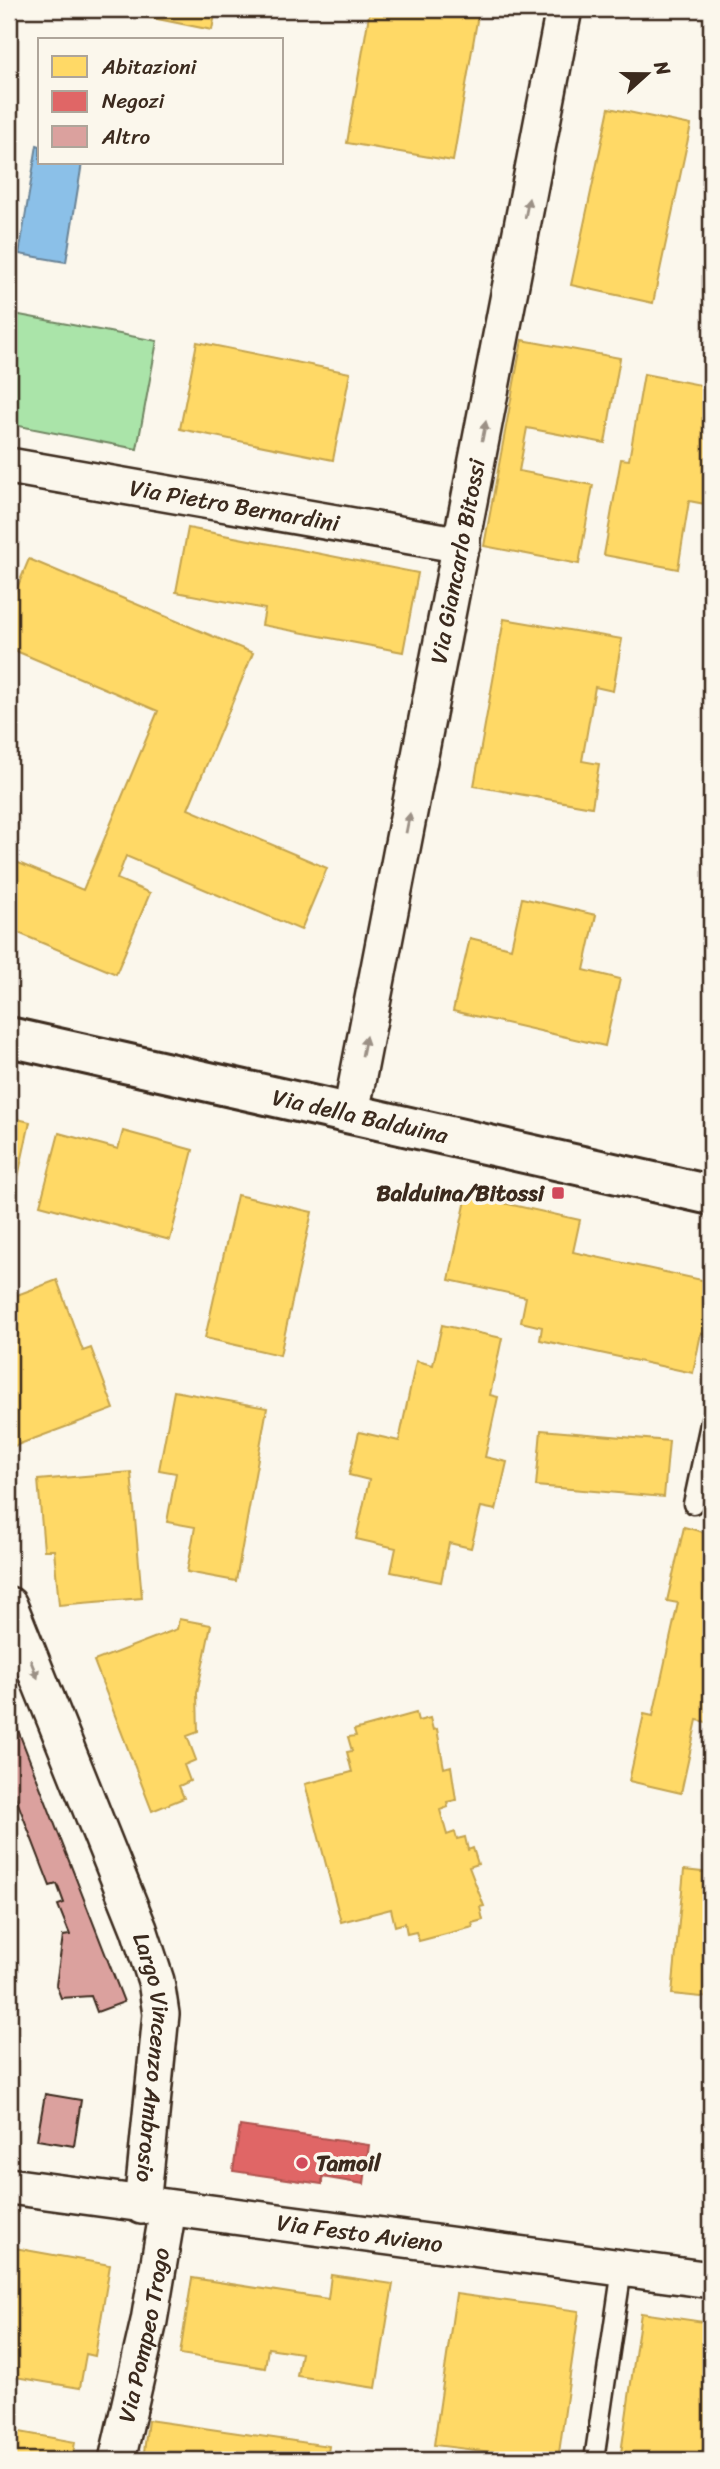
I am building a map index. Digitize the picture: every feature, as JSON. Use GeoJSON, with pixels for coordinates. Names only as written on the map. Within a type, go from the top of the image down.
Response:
{"type":"FeatureCollection","features":[{"type":"Feature","properties":{"kind":"street","name":"Via Giancarlo Bitossi"},"geometry":{"type":"LineString","coordinates":[[351,1113],[564,9]]}},
{"type":"Feature","properties":{"kind":"street","name":"Via Pietro Bernardini"},"geometry":{"type":"LineString","coordinates":[[9,466],[462,545]]}},
{"type":"Feature","properties":{"kind":"street","name":"Via della Balduina"},"geometry":{"type":"LineString","coordinates":[[9,1037],[711,1195]]}},
{"type":"Feature","properties":{"kind":"street","name":"Largo Vincenzo Ambrosio"},"geometry":{"type":"LineString","coordinates":[[9,1605],[154,1973],[161,2014],[155,2207]]}},
{"type":"Feature","properties":{"kind":"street","name":"Via Festo Avieno"},"geometry":{"type":"LineString","coordinates":[[9,2186],[711,2280]]}},
{"type":"Feature","properties":{"kind":"street","name":"Via Pompeo Trogo"},"geometry":{"type":"LineString","coordinates":[[117,2460],[149,2321],[155,2207]]}},
{"type":"Feature","properties":{"kind":"lane"},"geometry":{"type":"LineString","coordinates":[[693,1504],[711,1419]]}},
{"type":"Feature","properties":{"kind":"lane"},"geometry":{"type":"LineString","coordinates":[[594,2460],[622,2269]]}},
{"type":"Feature","properties":{"kind":"green space"},"geometry":{"type":"Polygon","coordinates":[[[9,313],[157,341],[137,449],[9,424],[9,313]]]}},
{"type":"Feature","properties":{"kind":"water"},"geometry":{"type":"Polygon","coordinates":[[[37,145],[38,164],[82,164],[66,262],[19,254],[37,145]]]}},
{"type":"Feature","properties":{"kind":"building: Abitazioni"},"geometry":{"type":"Polygon","coordinates":[[[108,9],[216,9],[212,30],[108,9]]]}},
{"type":"Feature","properties":{"kind":"building: Abitazioni"},"geometry":{"type":"Polygon","coordinates":[[[370,9],[479,9],[453,161],[347,143],[370,9]]]}},
{"type":"Feature","properties":{"kind":"building: Abitazioni"},"geometry":{"type":"Polygon","coordinates":[[[609,108],[691,125],[653,303],[571,285],[609,108]]]}},
{"type":"Feature","properties":{"kind":"building: Abitazioni"},"geometry":{"type":"Polygon","coordinates":[[[522,340],[620,358],[605,443],[527,428],[519,471],[593,485],[579,564],[484,546],[522,340]]]}},
{"type":"Feature","properties":{"kind":"building: Abitazioni"},"geometry":{"type":"Polygon","coordinates":[[[197,342],[350,373],[333,460],[180,429],[197,342]]]}},
{"type":"Feature","properties":{"kind":"building: Abitazioni"},"geometry":{"type":"Polygon","coordinates":[[[644,374],[711,387],[710,505],[689,501],[678,569],[604,555],[621,459],[629,460],[644,374]]]}},
{"type":"Feature","properties":{"kind":"building: Abitazioni"},"geometry":{"type":"Polygon","coordinates":[[[188,528],[418,573],[403,652],[262,625],[265,609],[176,592],[188,528]]]}},
{"type":"Feature","properties":{"kind":"building: Abitazioni"},"geometry":{"type":"Polygon","coordinates":[[[29,559],[253,653],[188,809],[327,868],[301,930],[126,856],[117,879],[150,893],[116,974],[9,929],[9,859],[83,890],[158,711],[9,648],[9,607],[29,559]]]}},
{"type":"Feature","properties":{"kind":"building: Abitazioni"},"geometry":{"type":"Polygon","coordinates":[[[504,619],[622,639],[613,691],[595,687],[582,761],[599,764],[592,807],[474,786],[504,619]]]}},
{"type":"Feature","properties":{"kind":"building: Abitazioni"},"geometry":{"type":"Polygon","coordinates":[[[522,898],[596,915],[584,970],[620,979],[605,1046],[453,1011],[470,938],[511,948],[522,898]]]}},
{"type":"Feature","properties":{"kind":"building: Abitazioni"},"geometry":{"type":"Polygon","coordinates":[[[9,1117],[30,1122],[9,1218],[9,1117]]]}},
{"type":"Feature","properties":{"kind":"building: Abitazioni"},"geometry":{"type":"Polygon","coordinates":[[[123,1131],[193,1150],[170,1240],[40,1205],[59,1133],[118,1149],[123,1131]]]}},
{"type":"Feature","properties":{"kind":"building: Abitazioni"},"geometry":{"type":"Polygon","coordinates":[[[237,1195],[312,1212],[280,1355],[205,1338],[237,1195]]]}},
{"type":"Feature","properties":{"kind":"building: Abitazioni"},"geometry":{"type":"Polygon","coordinates":[[[467,1195],[580,1220],[573,1252],[711,1282],[711,1335],[701,1333],[693,1373],[540,1340],[542,1327],[521,1322],[526,1297],[449,1280],[467,1195]]]}},
{"type":"Feature","properties":{"kind":"building: Abitazioni"},"geometry":{"type":"Polygon","coordinates":[[[57,1280],[83,1351],[91,1348],[114,1409],[9,1448],[9,1298],[57,1280]]]}},
{"type":"Feature","properties":{"kind":"building: Abitazioni"},"geometry":{"type":"Polygon","coordinates":[[[442,1325],[502,1338],[490,1395],[498,1397],[485,1457],[507,1462],[496,1510],[481,1507],[471,1548],[449,1543],[441,1582],[391,1572],[396,1548],[356,1539],[369,1480],[349,1475],[359,1432],[399,1441],[416,1361],[433,1365],[442,1325]]]}},
{"type":"Feature","properties":{"kind":"building: Abitazioni"},"geometry":{"type":"Polygon","coordinates":[[[174,1391],[267,1408],[236,1581],[187,1572],[195,1527],[167,1522],[176,1473],[159,1470],[174,1391]]]}},
{"type":"Feature","properties":{"kind":"building: Abitazioni"},"geometry":{"type":"Polygon","coordinates":[[[541,1430],[669,1441],[664,1497],[536,1486],[541,1430]]]}},
{"type":"Feature","properties":{"kind":"building: Abitazioni"},"geometry":{"type":"Polygon","coordinates":[[[131,1472],[142,1598],[59,1605],[54,1550],[44,1550],[38,1480],[131,1472]]]}},
{"type":"Feature","properties":{"kind":"building: Abitazioni"},"geometry":{"type":"Polygon","coordinates":[[[684,1527],[711,1534],[711,1723],[697,1720],[681,1793],[629,1781],[644,1714],[653,1716],[678,1603],[667,1601],[684,1527]]]}},
{"type":"Feature","properties":{"kind":"building: Abitazioni"},"geometry":{"type":"Polygon","coordinates":[[[179,1619],[211,1625],[197,1693],[198,1732],[187,1736],[196,1760],[184,1765],[190,1781],[179,1786],[184,1798],[152,1811],[94,1661],[177,1629],[179,1619]]]}},
{"type":"Feature","properties":{"kind":"building: Abitazioni"},"geometry":{"type":"Polygon","coordinates":[[[416,1713],[418,1721],[430,1718],[433,1730],[437,1729],[444,1768],[451,1766],[456,1800],[447,1802],[448,1807],[440,1810],[447,1835],[455,1832],[457,1839],[465,1837],[468,1850],[473,1848],[478,1864],[469,1867],[484,1906],[480,1907],[483,1920],[472,1923],[473,1927],[419,1941],[416,1932],[407,1934],[405,1923],[395,1926],[391,1909],[341,1922],[305,1784],[352,1772],[347,1752],[352,1751],[348,1737],[356,1736],[354,1730],[416,1713]]]}},
{"type":"Feature","properties":{"kind":"building: Abitazioni"},"geometry":{"type":"Polygon","coordinates":[[[684,1870],[711,1873],[711,1998],[672,1994],[684,1870]]]}},
{"type":"Feature","properties":{"kind":"building: Abitazioni"},"geometry":{"type":"Polygon","coordinates":[[[9,2247],[110,2265],[95,2356],[86,2354],[80,2388],[9,2376],[9,2247]]]}},
{"type":"Feature","properties":{"kind":"building: Abitazioni"},"geometry":{"type":"Polygon","coordinates":[[[331,2275],[393,2284],[376,2388],[297,2376],[301,2353],[268,2348],[265,2368],[180,2354],[192,2278],[328,2299],[331,2275]]]}},
{"type":"Feature","properties":{"kind":"building: Abitazioni"},"geometry":{"type":"Polygon","coordinates":[[[456,2294],[579,2311],[558,2460],[434,2445],[456,2294]]]}},
{"type":"Feature","properties":{"kind":"building: Abitazioni"},"geometry":{"type":"Polygon","coordinates":[[[641,2313],[711,2323],[711,2460],[620,2460],[641,2313]]]}},
{"type":"Feature","properties":{"kind":"building: Abitazioni"},"geometry":{"type":"Polygon","coordinates":[[[148,2420],[329,2446],[327,2460],[143,2460],[148,2420]]]}},
{"type":"Feature","properties":{"kind":"building: Abitazioni"},"geometry":{"type":"Polygon","coordinates":[[[9,2430],[75,2442],[72,2460],[9,2460],[9,2430]]]}},
{"type":"Feature","properties":{"kind":"building: Negozi"},"geometry":{"type":"Polygon","coordinates":[[[240,2126],[369,2145],[364,2184],[322,2177],[322,2184],[233,2171],[240,2126]]]}},
{"type":"Feature","properties":{"kind":"building: Altro"},"geometry":{"type":"Polygon","coordinates":[[[9,1707],[124,2002],[97,2012],[91,1996],[61,1998],[56,1985],[63,1936],[70,1935],[58,1905],[64,1903],[57,1884],[50,1886],[9,1780],[9,1707]]]}},
{"type":"Feature","properties":{"kind":"building: Altro"},"geometry":{"type":"Polygon","coordinates":[[[9,1805],[15,1821],[9,1824],[9,1805]]]}},
{"type":"Feature","properties":{"kind":"building: Altro"},"geometry":{"type":"Polygon","coordinates":[[[45,2094],[81,2100],[74,2146],[37,2140],[45,2094]]]}},
{"type":"Feature","properties":{"kind":"place","name":"Balduina/Bitossi"},"geometry":{"type":"Point","coordinates":[558,1193]}},
{"type":"Feature","properties":{"kind":"place","name":"Tamoil"},"geometry":{"type":"Point","coordinates":[302,2163]}}]}
